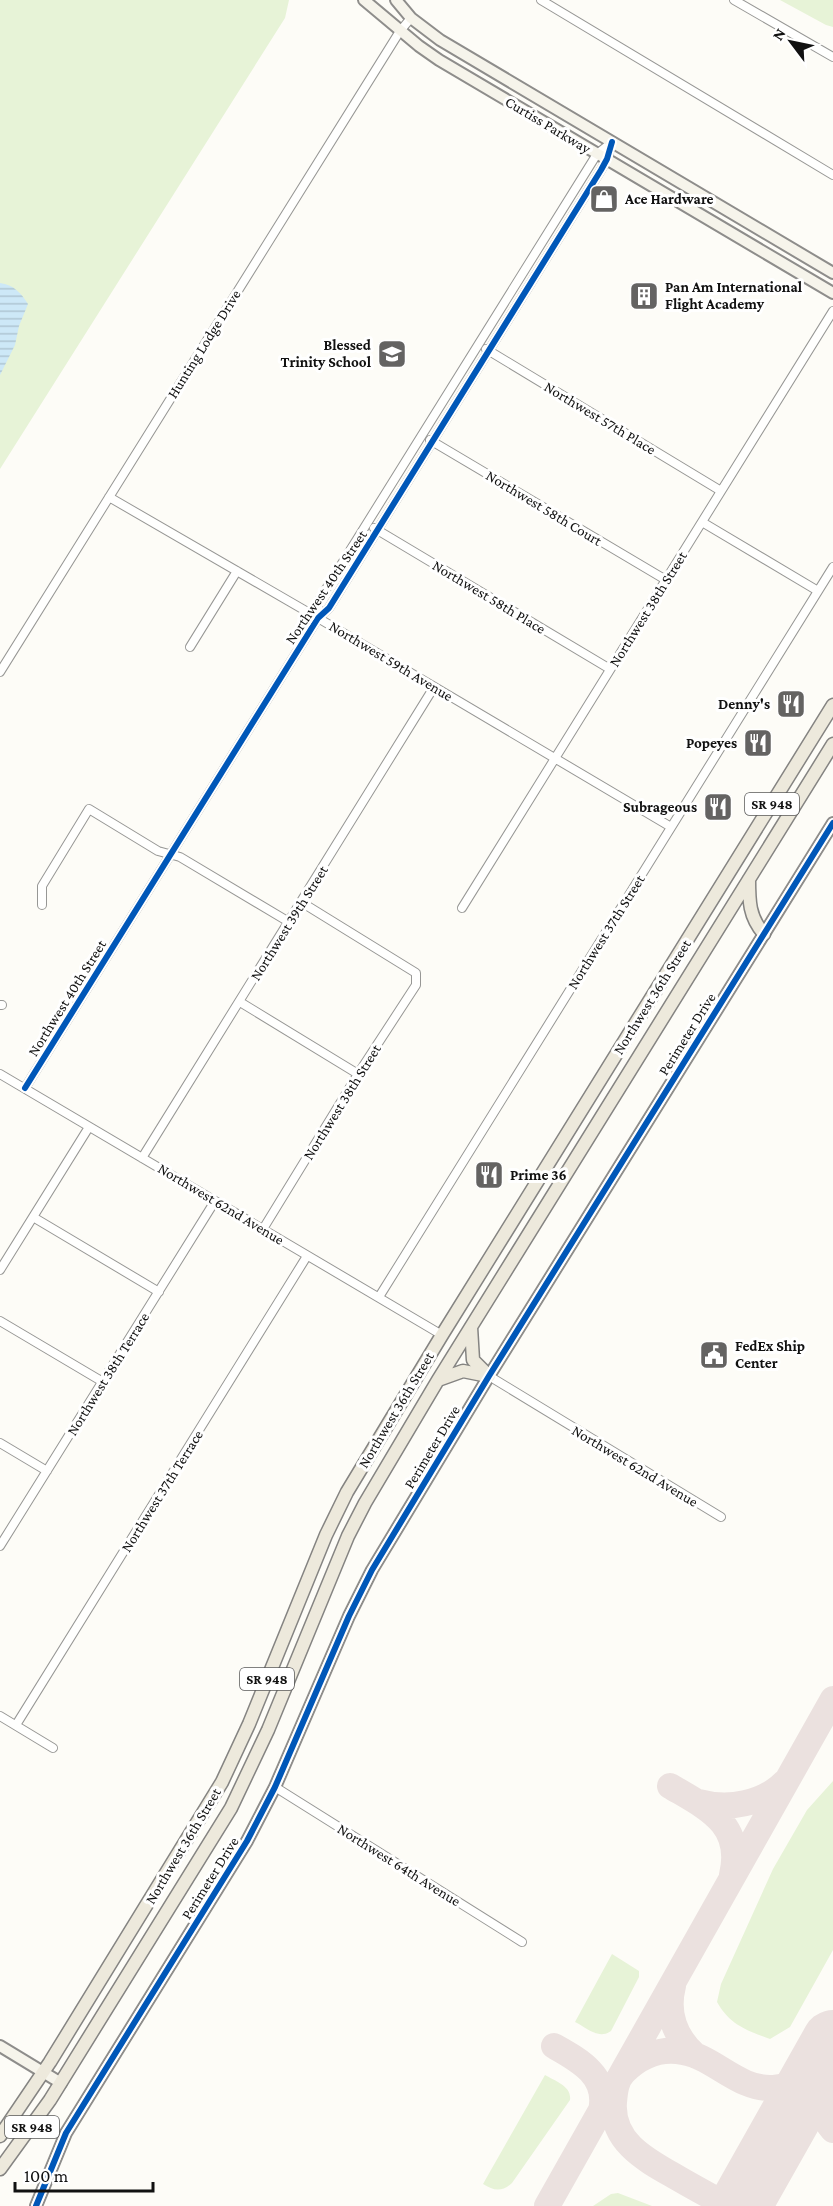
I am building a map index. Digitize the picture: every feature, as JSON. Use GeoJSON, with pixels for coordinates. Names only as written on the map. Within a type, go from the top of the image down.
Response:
{"type":"FeatureCollection","features":[{"type":"Feature","properties":{"kind":"main road","name":"Northwest 36th Street"},"geometry":{"type":"LineString","coordinates":[[0,2136],[43,2072],[222,1782],[249,1724],[329,1528],[347,1492],[833,705]]}},
{"type":"Feature","properties":{"kind":"main road","name":"Northwest 36th Street"},"geometry":{"type":"LineString","coordinates":[[0,2169],[33,2126],[61,2083],[214,1836],[255,1761],[348,1536],[365,1503],[471,1326],[833,744]]}},
{"type":"Feature","properties":{"kind":"main road"},"geometry":{"type":"LineString","coordinates":[[804,752],[809,770],[808,784]]}},
{"type":"Feature","properties":{"kind":"main road"},"geometry":{"type":"LineString","coordinates":[[749,879],[749,908],[764,934]]}},
{"type":"Feature","properties":{"kind":"main road"},"geometry":{"type":"LineString","coordinates":[[715,934],[715,913],[710,903],[722,902],[740,894]]}},
{"type":"Feature","properties":{"kind":"main road"},"geometry":{"type":"LineString","coordinates":[[589,1098],[606,1108]]}},
{"type":"Feature","properties":{"kind":"main road"},"geometry":{"type":"LineString","coordinates":[[471,1326],[473,1359],[489,1376]]}},
{"type":"Feature","properties":{"kind":"main road"},"geometry":{"type":"LineString","coordinates":[[438,1380],[463,1371],[489,1376]]}},
{"type":"Feature","properties":{"kind":"main road"},"geometry":{"type":"LineString","coordinates":[[329,1528],[348,1536]]}},
{"type":"Feature","properties":{"kind":"main road"},"geometry":{"type":"LineString","coordinates":[[197,1825],[214,1836]]}},
{"type":"Feature","properties":{"kind":"street","name":"Curtiss Parkway"},"geometry":{"type":"LineString","coordinates":[[364,0],[439,60],[833,293]]}},
{"type":"Feature","properties":{"kind":"street","name":"Curtiss Parkway"},"geometry":{"type":"LineString","coordinates":[[396,0],[411,18],[440,40],[833,273]]}},
{"type":"Feature","properties":{"kind":"street"},"geometry":{"type":"LineString","coordinates":[[541,0],[833,175]]}},
{"type":"Feature","properties":{"kind":"street"},"geometry":{"type":"LineString","coordinates":[[734,0],[833,57]]}},
{"type":"Feature","properties":{"kind":"street","name":"Hunting Lodge Drive"},"geometry":{"type":"LineString","coordinates":[[0,672],[400,31],[411,18]]}},
{"type":"Feature","properties":{"kind":"street","name":"Northwest 40th Street"},"geometry":{"type":"LineString","coordinates":[[318,618],[318,602],[479,344],[612,142]]}},
{"type":"Feature","properties":{"kind":"street","name":"Northwest 40th Street"},"geometry":{"type":"LineString","coordinates":[[25,1088],[318,618],[329,608],[489,351],[602,157]]}},
{"type":"Feature","properties":{"kind":"street","name":"Northwest 38th Street"},"geometry":{"type":"LineString","coordinates":[[462,908],[833,311]]}},
{"type":"Feature","properties":{"kind":"street","name":"Northwest 57th Place"},"geometry":{"type":"LineString","coordinates":[[479,344],[721,491]]}},
{"type":"Feature","properties":{"kind":"street","name":"Northwest 58th Court"},"geometry":{"type":"LineString","coordinates":[[422,435],[666,580]]}},
{"type":"Feature","properties":{"kind":"street","name":"Northwest 59th Avenue"},"geometry":{"type":"LineString","coordinates":[[109,497],[671,827]]}},
{"type":"Feature","properties":{"kind":"street"},"geometry":{"type":"LineString","coordinates":[[702,522],[818,591]]}},
{"type":"Feature","properties":{"kind":"street","name":"Northwest 58th Place"},"geometry":{"type":"LineString","coordinates":[[367,524],[610,669]]}},
{"type":"Feature","properties":{"kind":"street","name":"Northwest 37th Street"},"geometry":{"type":"LineString","coordinates":[[379,1297],[833,567]]}},
{"type":"Feature","properties":{"kind":"street"},"geometry":{"type":"LineString","coordinates":[[190,647],[237,571]]}},
{"type":"Feature","properties":{"kind":"street","name":"Northwest 39th Street"},"geometry":{"type":"LineString","coordinates":[[142,1158],[434,687]]}},
{"type":"Feature","properties":{"kind":"street"},"geometry":{"type":"LineString","coordinates":[[42,906],[42,886],[89,809],[158,851],[180,857],[289,922]]}},
{"type":"Feature","properties":{"kind":"street","name":"Perimeter Drive"},"geometry":{"type":"LineString","coordinates":[[36,2206],[58,2150],[85,2102],[247,1841],[275,1787],[349,1616],[372,1570],[489,1376],[833,823]]}},
{"type":"Feature","properties":{"kind":"street","name":"Northwest 38th Street"},"geometry":{"type":"LineString","coordinates":[[263,1229],[358,1074],[416,986],[416,973],[301,902]]}},
{"type":"Feature","properties":{"kind":"street"},"geometry":{"type":"LineString","coordinates":[[240,1002],[358,1074]]}},
{"type":"Feature","properties":{"kind":"street","name":"Northwest 62nd Avenue"},"geometry":{"type":"LineString","coordinates":[[0,1074],[442,1335]]}},
{"type":"Feature","properties":{"kind":"street"},"geometry":{"type":"LineString","coordinates":[[0,1270],[89,1127]]}},
{"type":"Feature","properties":{"kind":"street","name":"Northwest 38th Terrace"},"geometry":{"type":"LineString","coordinates":[[0,1546],[215,1201]]}},
{"type":"Feature","properties":{"kind":"street"},"geometry":{"type":"LineString","coordinates":[[33,1216],[159,1292]]}},
{"type":"Feature","properties":{"kind":"street","name":"Northwest 37th Terrace"},"geometry":{"type":"LineString","coordinates":[[16,1725],[307,1256]]}},
{"type":"Feature","properties":{"kind":"street"},"geometry":{"type":"LineString","coordinates":[[0,1321],[103,1382]]}},
{"type":"Feature","properties":{"kind":"street","name":"Northwest 62nd Avenue"},"geometry":{"type":"LineString","coordinates":[[489,1376],[721,1517]]}},
{"type":"Feature","properties":{"kind":"street"},"geometry":{"type":"LineString","coordinates":[[0,1443],[47,1471]]}},
{"type":"Feature","properties":{"kind":"street"},"geometry":{"type":"LineString","coordinates":[[0,1716],[52,1748]]}},
{"type":"Feature","properties":{"kind":"street","name":"Northwest 64th Avenue"},"geometry":{"type":"LineString","coordinates":[[275,1787],[522,1942]]}},
{"type":"Feature","properties":{"kind":"street"},"geometry":{"type":"LineString","coordinates":[[0,2046],[61,2083]]}},
{"type":"Feature","properties":{"kind":"green space"},"geometry":{"type":"Polygon","coordinates":[[[0,0],[289,0],[285,18],[0,469],[0,0]]]}},
{"type":"Feature","properties":{"kind":"green space"},"geometry":{"type":"Polygon","coordinates":[[[780,0],[833,0],[833,27],[826,25],[780,0]]]}},
{"type":"Feature","properties":{"kind":"green space"},"geometry":{"type":"Polygon","coordinates":[[[833,1781],[833,1950],[790,2027],[770,2039],[746,2029],[727,2016],[717,2002],[721,1984],[773,1869],[807,1810],[833,1781]]]}},
{"type":"Feature","properties":{"kind":"green space"},"geometry":{"type":"Polygon","coordinates":[[[612,1954],[639,1971],[639,1977],[611,2031],[598,2034],[575,2022],[612,1954]]]}},
{"type":"Feature","properties":{"kind":"green space"},"geometry":{"type":"Polygon","coordinates":[[[545,2075],[566,2088],[570,2100],[512,2183],[501,2189],[494,2189],[483,2184],[545,2075]]]}},
{"type":"Feature","properties":{"kind":"green space"},"geometry":{"type":"Polygon","coordinates":[[[618,2193],[652,2206],[593,2206],[611,2194],[618,2193]]]}},
{"type":"Feature","properties":{"kind":"water"},"geometry":{"type":"Polygon","coordinates":[[[0,283],[17,290],[28,304],[19,326],[15,345],[0,375],[0,283]]]}},
{"type":"Feature","properties":{"kind":"taxiway"},"geometry":{"type":"LineString","coordinates":[[547,2206],[833,1699]]}},
{"type":"Feature","properties":{"kind":"taxiway"},"geometry":{"type":"LineString","coordinates":[[699,1802],[722,1805],[745,1803],[766,1796],[785,1782]]}},
{"type":"Feature","properties":{"kind":"taxiway"},"geometry":{"type":"LineString","coordinates":[[670,1786],[709,1810],[727,1830],[733,1843],[732,1875]]}},
{"type":"Feature","properties":{"kind":"taxiway"},"geometry":{"type":"LineString","coordinates":[[673,1986],[671,2006],[674,2024],[683,2041],[696,2056]]}},
{"type":"Feature","properties":{"kind":"taxiway"},"geometry":{"type":"LineString","coordinates":[[554,2046],[582,2063],[596,2079],[601,2088],[601,2111]]}},
{"type":"Feature","properties":{"kind":"taxiway"},"geometry":{"type":"LineString","coordinates":[[728,2206],[653,2164],[624,2139],[618,2128],[614,2102],[615,2090],[621,2075],[629,2067],[648,2056],[662,2051],[677,2051],[702,2058],[747,2083],[760,2087],[782,2087],[805,2076],[827,2051]]}},
{"type":"Feature","properties":{"kind":"taxiway"},"geometry":{"type":"LineString","coordinates":[[825,2057],[819,2076],[818,2095],[822,2113],[833,2130]]}},
{"type":"Feature","properties":{"kind":"runway"},"geometry":{"type":"LineString","coordinates":[[740,2206],[833,2041]]}},
{"type":"Feature","properties":{"kind":"cycle path"},"geometry":{"type":"LineString","coordinates":[[25,1088],[318,618],[329,608],[601,170],[612,142]]}},
{"type":"Feature","properties":{"kind":"cycle path"},"geometry":{"type":"LineString","coordinates":[[36,2206],[66,2133],[247,1841],[275,1787],[349,1616],[372,1570],[489,1376],[833,823]]}},
{"type":"Feature","properties":{"kind":"place","name":"Ace Hardware"},"geometry":{"type":"Point","coordinates":[604,199]}},
{"type":"Feature","properties":{"kind":"place","name":"Pan Am International Flight Academy"},"geometry":{"type":"Point","coordinates":[644,296]}},
{"type":"Feature","properties":{"kind":"place","name":"Blessed Trinity School"},"geometry":{"type":"Point","coordinates":[392,354]}},
{"type":"Feature","properties":{"kind":"place","name":"Denny's"},"geometry":{"type":"Point","coordinates":[791,704]}},
{"type":"Feature","properties":{"kind":"place","name":"Popeyes"},"geometry":{"type":"Point","coordinates":[758,743]}},
{"type":"Feature","properties":{"kind":"place","name":"Subrageous"},"geometry":{"type":"Point","coordinates":[718,807]}},
{"type":"Feature","properties":{"kind":"place","name":"Prime 36"},"geometry":{"type":"Point","coordinates":[489,1175]}},
{"type":"Feature","properties":{"kind":"place","name":"FedEx Ship Center"},"geometry":{"type":"Point","coordinates":[714,1355]}}]}
